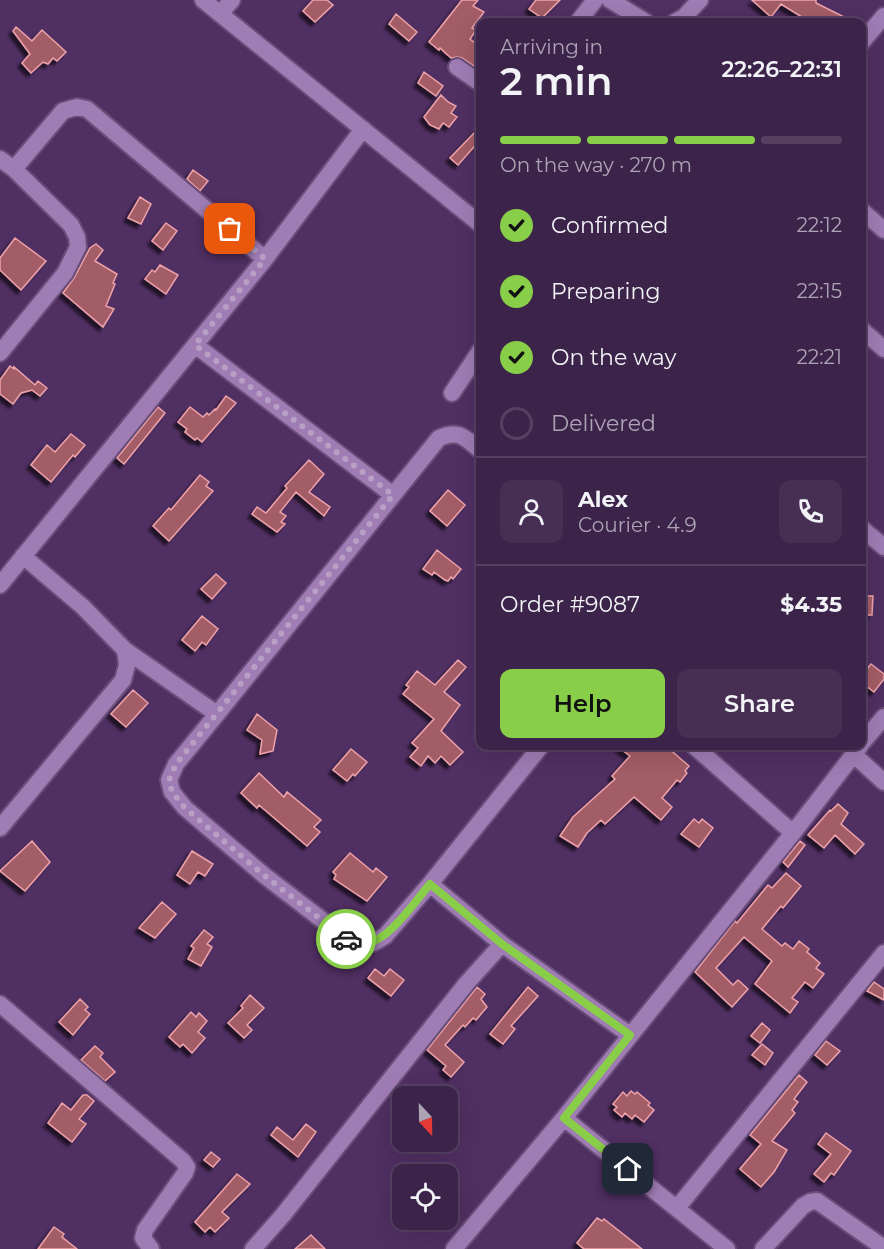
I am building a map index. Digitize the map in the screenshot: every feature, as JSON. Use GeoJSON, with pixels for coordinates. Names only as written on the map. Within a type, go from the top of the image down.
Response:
{"type":"FeatureCollection","features":[{"type":"Feature","properties":{"kind":"street"},"geometry":{"type":"LineString","coordinates":[[203,0],[476,221]]}},
{"type":"Feature","properties":{"kind":"street"},"geometry":{"type":"LineString","coordinates":[[220,14],[232,0]]}},
{"type":"Feature","properties":{"kind":"street"},"geometry":{"type":"LineString","coordinates":[[581,18],[595,0]]}},
{"type":"Feature","properties":{"kind":"street"},"geometry":{"type":"LineString","coordinates":[[610,0],[639,18]]}},
{"type":"Feature","properties":{"kind":"street"},"geometry":{"type":"LineString","coordinates":[[682,18],[700,0]]}},
{"type":"Feature","properties":{"kind":"street"},"geometry":{"type":"LineString","coordinates":[[866,37],[884,16]]}},
{"type":"Feature","properties":{"kind":"street"},"geometry":{"type":"LineString","coordinates":[[457,68],[476,80]]}},
{"type":"Feature","properties":{"kind":"street"},"geometry":{"type":"LineString","coordinates":[[0,353],[65,273],[78,247],[77,237],[71,225],[7,164],[63,111],[77,107],[87,109],[265,259]]}},
{"type":"Feature","properties":{"kind":"street"},"geometry":{"type":"LineString","coordinates":[[0,585],[265,259],[363,129]]}},
{"type":"Feature","properties":{"kind":"street"},"geometry":{"type":"LineString","coordinates":[[866,214],[884,230]]}},
{"type":"Feature","properties":{"kind":"street"},"geometry":{"type":"LineString","coordinates":[[866,333],[884,349]]}},
{"type":"Feature","properties":{"kind":"street"},"geometry":{"type":"LineString","coordinates":[[195,345],[393,495]]}},
{"type":"Feature","properties":{"kind":"street"},"geometry":{"type":"LineString","coordinates":[[452,393],[476,357]]}},
{"type":"Feature","properties":{"kind":"street"},"geometry":{"type":"LineString","coordinates":[[476,447],[459,435],[451,433],[439,438],[176,764],[169,780],[172,792],[185,808],[265,876],[352,943],[373,943],[385,936],[430,884],[538,750]]}},
{"type":"Feature","properties":{"kind":"street"},"geometry":{"type":"LineString","coordinates":[[866,532],[884,547]]}},
{"type":"Feature","properties":{"kind":"street"},"geometry":{"type":"LineString","coordinates":[[23,556],[83,607],[125,650],[217,714]]}},
{"type":"Feature","properties":{"kind":"street"},"geometry":{"type":"LineString","coordinates":[[0,828],[123,680],[127,665],[125,650]]}},
{"type":"Feature","properties":{"kind":"street"},"geometry":{"type":"LineString","coordinates":[[866,738],[884,717]]}},
{"type":"Feature","properties":{"kind":"street"},"geometry":{"type":"LineString","coordinates":[[699,750],[793,833]]}},
{"type":"Feature","properties":{"kind":"street"},"geometry":{"type":"LineString","coordinates":[[454,1249],[564,1118],[793,833],[856,750]]}},
{"type":"Feature","properties":{"kind":"street"},"geometry":{"type":"LineString","coordinates":[[860,750],[884,782]]}},
{"type":"Feature","properties":{"kind":"street"},"geometry":{"type":"LineString","coordinates":[[430,884],[502,944],[630,1035]]}},
{"type":"Feature","properties":{"kind":"street"},"geometry":{"type":"LineString","coordinates":[[253,1249],[283,1215],[466,984],[502,944]]}},
{"type":"Feature","properties":{"kind":"street"},"geometry":{"type":"LineString","coordinates":[[677,1208],[884,953]]}},
{"type":"Feature","properties":{"kind":"street"},"geometry":{"type":"LineString","coordinates":[[0,1004],[183,1161],[187,1167],[186,1173],[146,1230],[143,1238],[151,1249]]}},
{"type":"Feature","properties":{"kind":"street"},"geometry":{"type":"LineString","coordinates":[[564,1118],[727,1249]]}},
{"type":"Feature","properties":{"kind":"street"},"geometry":{"type":"LineString","coordinates":[[763,1249],[803,1206],[817,1201],[884,1248]]}},
{"type":"Feature","properties":{"kind":"building"},"geometry":{"type":"Polygon","coordinates":[[[313,0],[327,0],[333,5],[315,22],[303,11],[313,0]]]}},
{"type":"Feature","properties":{"kind":"building"},"geometry":{"type":"Polygon","coordinates":[[[462,0],[478,0],[473,6],[484,12],[480,18],[476,18],[472,28],[476,30],[470,39],[476,44],[476,67],[462,58],[451,58],[429,42],[462,0]]]}},
{"type":"Feature","properties":{"kind":"building"},"geometry":{"type":"Polygon","coordinates":[[[536,0],[560,0],[542,18],[529,9],[536,0]]]}},
{"type":"Feature","properties":{"kind":"building"},"geometry":{"type":"Polygon","coordinates":[[[752,0],[816,0],[816,3],[846,18],[804,18],[781,4],[771,17],[752,0]]]}},
{"type":"Feature","properties":{"kind":"building"},"geometry":{"type":"Polygon","coordinates":[[[396,14],[417,32],[409,41],[389,24],[396,14]]]}},
{"type":"Feature","properties":{"kind":"building"},"geometry":{"type":"Polygon","coordinates":[[[16,27],[32,41],[42,30],[66,52],[57,61],[53,58],[48,64],[43,62],[31,73],[22,63],[30,54],[13,31],[16,27]]]}},
{"type":"Feature","properties":{"kind":"building"},"geometry":{"type":"Polygon","coordinates":[[[424,72],[443,86],[436,96],[418,83],[424,72]]]}},
{"type":"Feature","properties":{"kind":"building"},"geometry":{"type":"Polygon","coordinates":[[[441,95],[456,106],[451,113],[457,117],[449,127],[443,123],[439,129],[430,125],[424,117],[441,95]]]}},
{"type":"Feature","properties":{"kind":"building"},"geometry":{"type":"Polygon","coordinates":[[[476,131],[476,145],[458,165],[450,158],[476,131]]]}},
{"type":"Feature","properties":{"kind":"building"},"geometry":{"type":"Polygon","coordinates":[[[193,170],[208,181],[200,191],[187,179],[193,170]]]}},
{"type":"Feature","properties":{"kind":"building"},"geometry":{"type":"Polygon","coordinates":[[[140,197],[151,204],[141,224],[128,218],[140,197]]]}},
{"type":"Feature","properties":{"kind":"building"},"geometry":{"type":"Polygon","coordinates":[[[166,223],[177,231],[163,250],[152,241],[166,223]]]}},
{"type":"Feature","properties":{"kind":"building"},"geometry":{"type":"Polygon","coordinates":[[[15,238],[46,261],[21,290],[0,270],[0,258],[15,238]]]}},
{"type":"Feature","properties":{"kind":"building"},"geometry":{"type":"Polygon","coordinates":[[[96,244],[103,250],[95,261],[117,274],[106,306],[114,309],[103,327],[63,293],[90,248],[96,244]]]}},
{"type":"Feature","properties":{"kind":"building"},"geometry":{"type":"Polygon","coordinates":[[[160,265],[178,275],[166,294],[145,279],[152,270],[155,272],[160,265]]]}},
{"type":"Feature","properties":{"kind":"building"},"geometry":{"type":"Polygon","coordinates":[[[10,366],[35,385],[38,381],[47,388],[40,396],[32,390],[21,393],[13,404],[0,394],[0,380],[10,366]]]}},
{"type":"Feature","properties":{"kind":"building"},"geometry":{"type":"Polygon","coordinates":[[[226,396],[236,403],[202,442],[197,438],[195,440],[185,432],[187,429],[178,422],[190,407],[203,417],[207,413],[209,415],[216,410],[226,396]]]}},
{"type":"Feature","properties":{"kind":"building"},"geometry":{"type":"Polygon","coordinates":[[[158,407],[165,413],[124,464],[117,458],[158,407]]]}},
{"type":"Feature","properties":{"kind":"building"},"geometry":{"type":"Polygon","coordinates":[[[71,434],[85,445],[75,457],[73,455],[51,482],[31,465],[47,445],[55,452],[71,434]]]}},
{"type":"Feature","properties":{"kind":"building"},"geometry":{"type":"Polygon","coordinates":[[[309,460],[324,474],[309,492],[330,507],[324,516],[296,492],[280,512],[286,516],[281,522],[285,524],[277,532],[252,514],[257,507],[266,513],[287,488],[285,486],[309,460]]]}},
{"type":"Feature","properties":{"kind":"building"},"geometry":{"type":"Polygon","coordinates":[[[200,475],[209,482],[206,486],[213,491],[169,541],[153,526],[169,508],[171,510],[200,475]]]}},
{"type":"Feature","properties":{"kind":"building"},"geometry":{"type":"Polygon","coordinates":[[[448,490],[465,505],[447,526],[430,511],[448,490]]]}},
{"type":"Feature","properties":{"kind":"building"},"geometry":{"type":"Polygon","coordinates":[[[437,550],[461,569],[453,579],[451,577],[448,581],[445,580],[434,572],[432,575],[423,569],[437,550]]]}},
{"type":"Feature","properties":{"kind":"building"},"geometry":{"type":"Polygon","coordinates":[[[216,574],[226,583],[212,599],[201,589],[216,574]]]}},
{"type":"Feature","properties":{"kind":"building"},"geometry":{"type":"Polygon","coordinates":[[[866,596],[873,596],[872,615],[866,615],[866,596]]]}},
{"type":"Feature","properties":{"kind":"building"},"geometry":{"type":"Polygon","coordinates":[[[202,616],[218,629],[206,645],[202,642],[195,651],[182,640],[202,616]]]}},
{"type":"Feature","properties":{"kind":"building"},"geometry":{"type":"Polygon","coordinates":[[[458,660],[466,667],[444,692],[460,705],[441,731],[463,752],[450,765],[441,756],[435,763],[428,756],[421,766],[410,757],[418,748],[412,743],[434,719],[403,694],[409,687],[406,685],[417,671],[435,685],[458,660]]]}},
{"type":"Feature","properties":{"kind":"building"},"geometry":{"type":"Polygon","coordinates":[[[871,664],[884,674],[884,679],[874,692],[866,686],[866,670],[871,664]]]}},
{"type":"Feature","properties":{"kind":"building"},"geometry":{"type":"Polygon","coordinates":[[[133,690],[148,703],[126,727],[111,714],[133,690]]]}},
{"type":"Feature","properties":{"kind":"building"},"geometry":{"type":"Polygon","coordinates":[[[257,714],[277,730],[273,751],[260,754],[262,740],[247,730],[257,714]]]}},
{"type":"Feature","properties":{"kind":"building"},"geometry":{"type":"Polygon","coordinates":[[[351,749],[367,762],[355,776],[353,774],[347,781],[333,770],[351,749]]]}},
{"type":"Feature","properties":{"kind":"building"},"geometry":{"type":"Polygon","coordinates":[[[622,750],[671,750],[689,766],[680,782],[677,780],[662,798],[672,807],[661,820],[634,797],[605,824],[601,820],[587,833],[578,847],[560,836],[573,817],[615,779],[612,776],[630,756],[622,750]]]}},
{"type":"Feature","properties":{"kind":"building"},"geometry":{"type":"Polygon","coordinates":[[[259,773],[284,797],[287,792],[321,820],[314,827],[320,832],[307,846],[259,805],[257,808],[241,793],[259,773]]]}},
{"type":"Feature","properties":{"kind":"building"},"geometry":{"type":"Polygon","coordinates":[[[838,804],[848,813],[841,824],[864,844],[855,854],[835,835],[824,848],[808,835],[838,804]]]}},
{"type":"Feature","properties":{"kind":"building"},"geometry":{"type":"Polygon","coordinates":[[[694,819],[699,823],[702,819],[713,828],[699,847],[681,834],[694,819]]]}},
{"type":"Feature","properties":{"kind":"building"},"geometry":{"type":"Polygon","coordinates":[[[32,841],[50,862],[25,891],[0,871],[32,841]]]}},
{"type":"Feature","properties":{"kind":"building"},"geometry":{"type":"Polygon","coordinates":[[[800,841],[805,845],[788,867],[783,862],[800,841]]]}},
{"type":"Feature","properties":{"kind":"building"},"geometry":{"type":"Polygon","coordinates":[[[192,851],[213,864],[205,876],[198,872],[190,884],[177,875],[192,851]]]}},
{"type":"Feature","properties":{"kind":"building"},"geometry":{"type":"Polygon","coordinates":[[[350,853],[373,872],[376,868],[387,877],[367,901],[334,879],[336,875],[333,872],[350,853]]]}},
{"type":"Feature","properties":{"kind":"building"},"geometry":{"type":"Polygon","coordinates":[[[786,873],[801,886],[762,929],[782,946],[785,943],[793,949],[799,941],[809,949],[807,952],[820,963],[816,968],[824,974],[813,988],[805,982],[792,998],[798,1002],[790,1013],[755,984],[772,961],[744,937],[716,968],[733,985],[738,980],[748,989],[732,1007],[695,972],[735,921],[737,923],[768,885],[772,888],[786,873]]]}},
{"type":"Feature","properties":{"kind":"building"},"geometry":{"type":"Polygon","coordinates":[[[162,902],[176,914],[155,938],[139,928],[162,902]]]}},
{"type":"Feature","properties":{"kind":"building"},"geometry":{"type":"Polygon","coordinates":[[[204,930],[213,937],[207,944],[212,947],[201,966],[188,959],[194,948],[191,946],[204,930]]]}},
{"type":"Feature","properties":{"kind":"building"},"geometry":{"type":"Polygon","coordinates":[[[375,969],[384,976],[390,969],[404,980],[391,996],[368,978],[375,969]]]}},
{"type":"Feature","properties":{"kind":"building"},"geometry":{"type":"Polygon","coordinates":[[[874,982],[884,989],[884,1000],[867,991],[874,982]]]}},
{"type":"Feature","properties":{"kind":"building"},"geometry":{"type":"Polygon","coordinates":[[[477,987],[485,994],[481,999],[487,1007],[476,1020],[473,1018],[465,1027],[463,1025],[445,1045],[464,1062],[451,1077],[443,1070],[446,1066],[427,1050],[477,987]]]}},
{"type":"Feature","properties":{"kind":"building"},"geometry":{"type":"Polygon","coordinates":[[[528,987],[538,996],[511,1026],[515,1029],[503,1044],[490,1034],[528,987]]]}},
{"type":"Feature","properties":{"kind":"building"},"geometry":{"type":"Polygon","coordinates":[[[250,995],[264,1008],[247,1025],[252,1030],[244,1038],[228,1023],[243,1008],[241,1006],[250,995]]]}},
{"type":"Feature","properties":{"kind":"building"},"geometry":{"type":"Polygon","coordinates":[[[80,999],[88,1007],[85,1010],[90,1014],[73,1035],[59,1022],[80,999]]]}},
{"type":"Feature","properties":{"kind":"building"},"geometry":{"type":"Polygon","coordinates":[[[191,1012],[196,1017],[199,1013],[207,1021],[198,1032],[205,1038],[192,1053],[183,1044],[180,1047],[169,1037],[191,1012]]]}},
{"type":"Feature","properties":{"kind":"building"},"geometry":{"type":"Polygon","coordinates":[[[762,1023],[770,1030],[760,1043],[751,1036],[762,1023]]]}},
{"type":"Feature","properties":{"kind":"building"},"geometry":{"type":"Polygon","coordinates":[[[826,1041],[840,1051],[827,1065],[815,1055],[826,1041]]]}},
{"type":"Feature","properties":{"kind":"building"},"geometry":{"type":"Polygon","coordinates":[[[762,1044],[773,1053],[765,1065],[752,1055],[762,1044]]]}},
{"type":"Feature","properties":{"kind":"building"},"geometry":{"type":"Polygon","coordinates":[[[95,1046],[103,1053],[100,1057],[115,1072],[105,1081],[81,1060],[95,1046]]]}},
{"type":"Feature","properties":{"kind":"building"},"geometry":{"type":"Polygon","coordinates":[[[799,1075],[807,1082],[794,1099],[798,1102],[792,1110],[795,1113],[772,1141],[787,1150],[774,1172],[761,1187],[740,1169],[761,1144],[750,1135],[799,1075]]]}},
{"type":"Feature","properties":{"kind":"building"},"geometry":{"type":"Polygon","coordinates":[[[631,1091],[635,1094],[637,1092],[650,1103],[648,1105],[654,1110],[644,1122],[635,1115],[632,1119],[625,1113],[622,1117],[614,1110],[617,1107],[613,1104],[623,1092],[627,1096],[631,1091]]]}},
{"type":"Feature","properties":{"kind":"building"},"geometry":{"type":"Polygon","coordinates":[[[83,1095],[87,1095],[94,1101],[79,1119],[86,1124],[72,1142],[48,1123],[62,1103],[71,1110],[83,1095]]]}},
{"type":"Feature","properties":{"kind":"building"},"geometry":{"type":"Polygon","coordinates":[[[306,1124],[316,1132],[298,1157],[271,1135],[277,1127],[293,1140],[306,1124]]]}},
{"type":"Feature","properties":{"kind":"building"},"geometry":{"type":"Polygon","coordinates":[[[826,1133],[851,1151],[834,1175],[831,1173],[824,1182],[814,1174],[831,1154],[818,1144],[826,1133]]]}},
{"type":"Feature","properties":{"kind":"building"},"geometry":{"type":"Polygon","coordinates":[[[211,1152],[220,1159],[213,1167],[204,1160],[211,1152]]]}},
{"type":"Feature","properties":{"kind":"building"},"geometry":{"type":"Polygon","coordinates":[[[237,1174],[250,1184],[222,1212],[229,1218],[215,1232],[210,1227],[205,1232],[195,1222],[237,1174]]]}},
{"type":"Feature","properties":{"kind":"building"},"geometry":{"type":"Polygon","coordinates":[[[597,1218],[602,1221],[604,1219],[642,1249],[584,1249],[577,1243],[597,1218]]]}},
{"type":"Feature","properties":{"kind":"building"},"geometry":{"type":"Polygon","coordinates":[[[54,1227],[64,1234],[62,1237],[77,1249],[38,1249],[54,1227]]]}},
{"type":"Feature","properties":{"kind":"building"},"geometry":{"type":"Polygon","coordinates":[[[311,1235],[325,1249],[295,1249],[311,1235]]]}},
{"type":"Feature","properties":{"kind":"way so far"},"geometry":{"type":"LineString","coordinates":[[230,229],[265,259],[195,345],[393,495],[200,738],[176,764],[169,780],[172,792],[185,808],[265,876],[346,939]]}},
{"type":"Feature","properties":{"kind":"route"},"geometry":{"type":"LineString","coordinates":[[346,939],[352,943],[373,943],[385,936],[430,884],[502,944],[630,1035],[564,1118],[628,1169]]}}]}
